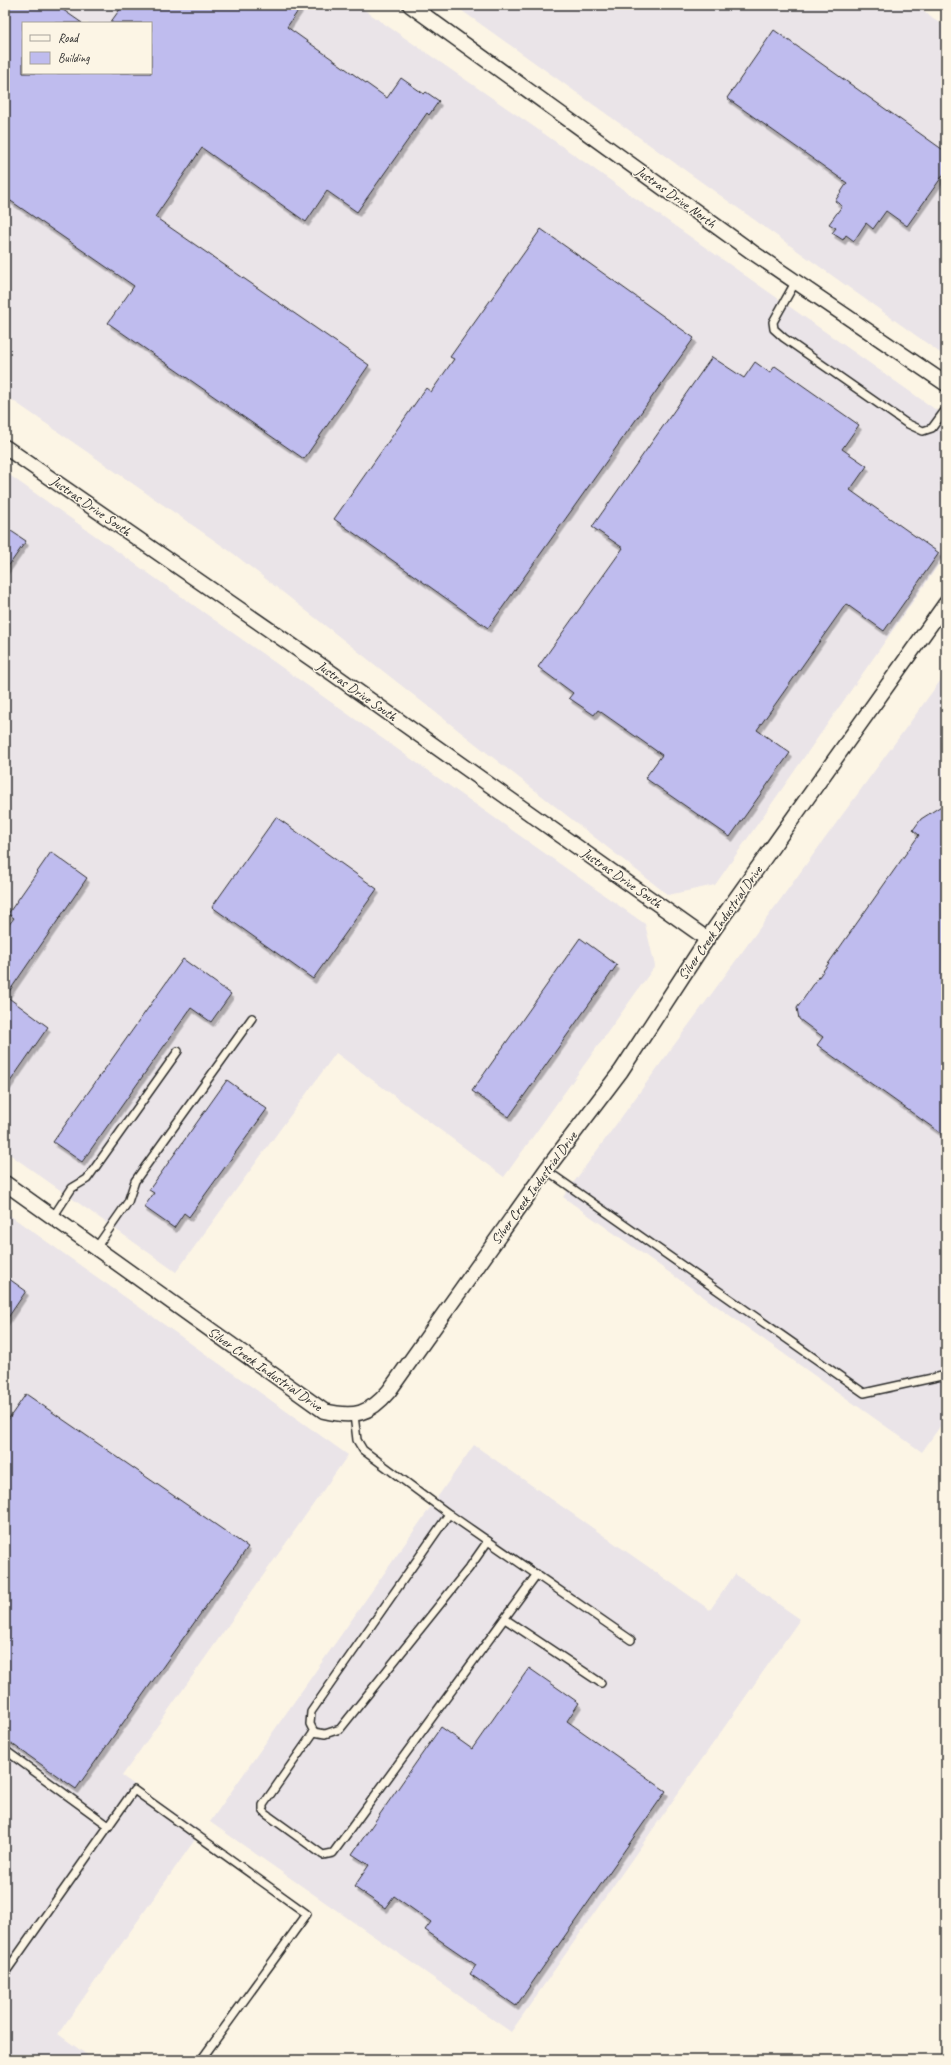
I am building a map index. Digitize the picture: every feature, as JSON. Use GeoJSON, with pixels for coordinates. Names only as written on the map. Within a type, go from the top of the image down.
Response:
{"type":"FeatureCollection","features":[{"type":"Feature","properties":{"kind":"street","name":"Justras Drive North"},"geometry":{"type":"LineString","coordinates":[[410,5],[796,281],[946,384]]}},
{"type":"Feature","properties":{"kind":"street","name":"Justras Drive South"},"geometry":{"type":"LineString","coordinates":[[5,446],[329,671],[708,939]]}},
{"type":"Feature","properties":{"kind":"street","name":"Silver Creek Industrial Drive"},"geometry":{"type":"LineString","coordinates":[[5,1183],[324,1411],[340,1415],[354,1415],[367,1411],[378,1403],[389,1391],[546,1170],[621,1071],[708,939],[946,602]]}},
{"type":"Feature","properties":{"kind":"lane"},"geometry":{"type":"LineString","coordinates":[[796,281],[773,322],[774,329],[784,338],[906,423],[923,431],[932,428],[946,409]]}},
{"type":"Feature","properties":{"kind":"lane"},"geometry":{"type":"LineString","coordinates":[[96,1248],[128,1202],[135,1181],[252,1018]]}},
{"type":"Feature","properties":{"kind":"lane"},"geometry":{"type":"LineString","coordinates":[[53,1217],[72,1188],[87,1178],[178,1052]]}},
{"type":"Feature","properties":{"kind":"lane"},"geometry":{"type":"LineString","coordinates":[[546,1170],[864,1393],[946,1376]]}},
{"type":"Feature","properties":{"kind":"lane"},"geometry":{"type":"LineString","coordinates":[[354,1415],[357,1440],[363,1450],[449,1514],[631,1640]]}},
{"type":"Feature","properties":{"kind":"lane"},"geometry":{"type":"LineString","coordinates":[[314,1732],[310,1724],[311,1712],[449,1514]]}},
{"type":"Feature","properties":{"kind":"lane"},"geometry":{"type":"LineString","coordinates":[[314,1732],[325,1734],[340,1729],[469,1568],[488,1541]]}},
{"type":"Feature","properties":{"kind":"lane"},"geometry":{"type":"LineString","coordinates":[[314,1732],[263,1804],[263,1810],[266,1814],[322,1855],[333,1853],[537,1574]]}},
{"type":"Feature","properties":{"kind":"lane"},"geometry":{"type":"LineString","coordinates":[[505,1618],[601,1683]]}},
{"type":"Feature","properties":{"kind":"lane"},"geometry":{"type":"LineString","coordinates":[[5,1750],[109,1826]]}},
{"type":"Feature","properties":{"kind":"lane"},"geometry":{"type":"LineString","coordinates":[[5,1973],[134,1790],[307,1914],[201,2060]]}},
{"type":"Feature","properties":{"kind":"shaded area"},"geometry":{"type":"Polygon","coordinates":[[[5,5],[357,5],[543,133],[946,417],[946,554],[715,885],[668,895],[234,554],[5,395],[5,5]]]}},
{"type":"Feature","properties":{"kind":"shaded area"},"geometry":{"type":"Polygon","coordinates":[[[454,5],[915,5],[946,27],[946,357],[454,5]]]}},
{"type":"Feature","properties":{"kind":"shaded area"},"geometry":{"type":"Polygon","coordinates":[[[5,472],[645,924],[655,966],[504,1177],[336,1053],[176,1272],[5,1151],[5,472]]]}},
{"type":"Feature","properties":{"kind":"shaded area"},"geometry":{"type":"Polygon","coordinates":[[[946,673],[946,1418],[922,1452],[563,1197],[946,673]]]}},
{"type":"Feature","properties":{"kind":"shaded area"},"geometry":{"type":"Polygon","coordinates":[[[5,1212],[348,1455],[122,1776],[201,1831],[58,2034],[94,2060],[5,2060],[5,1212]]]}},
{"type":"Feature","properties":{"kind":"shaded area"},"geometry":{"type":"Polygon","coordinates":[[[474,1445],[710,1610],[735,1574],[800,1619],[511,2032],[210,1822],[474,1445]]]}},
{"type":"Feature","properties":{"kind":"building"},"geometry":{"type":"Polygon","coordinates":[[[5,5],[56,5],[81,22],[22,22],[22,74],[152,74],[152,22],[111,22],[123,5],[302,5],[287,27],[387,98],[401,78],[424,94],[426,92],[439,101],[429,115],[427,113],[357,212],[327,191],[306,222],[202,148],[155,217],[369,365],[304,459],[108,323],[134,286],[5,197],[5,5]]]}},
{"type":"Feature","properties":{"kind":"building"},"geometry":{"type":"Polygon","coordinates":[[[774,30],[946,152],[946,171],[907,226],[886,211],[873,229],[866,223],[854,241],[846,235],[843,240],[832,233],[836,228],[829,224],[842,206],[835,201],[847,183],[727,98],[774,30]]]}},
{"type":"Feature","properties":{"kind":"building"},"geometry":{"type":"Polygon","coordinates":[[[541,229],[694,338],[488,628],[334,519],[426,388],[431,392],[454,359],[450,357],[541,229]]]}},
{"type":"Feature","properties":{"kind":"building"},"geometry":{"type":"Polygon","coordinates":[[[712,357],[744,378],[755,362],[770,373],[775,366],[859,425],[842,449],[867,466],[850,490],[939,553],[884,631],[846,604],[757,730],[790,753],[730,837],[645,778],[662,755],[598,710],[594,715],[569,698],[573,693],[538,667],[623,548],[592,527],[712,357]]]}},
{"type":"Feature","properties":{"kind":"building"},"geometry":{"type":"Polygon","coordinates":[[[5,527],[26,541],[5,571],[5,527]]]}},
{"type":"Feature","properties":{"kind":"building"},"geometry":{"type":"Polygon","coordinates":[[[946,803],[946,1137],[817,1045],[823,1037],[799,1019],[797,1008],[919,835],[913,830],[921,819],[946,803]]]}},
{"type":"Feature","properties":{"kind":"building"},"geometry":{"type":"Polygon","coordinates":[[[276,817],[377,889],[313,979],[212,907],[276,817]]]}},
{"type":"Feature","properties":{"kind":"building"},"geometry":{"type":"Polygon","coordinates":[[[51,852],[87,878],[6,996],[48,1027],[5,1089],[5,930],[14,918],[8,914],[51,852]]]}},
{"type":"Feature","properties":{"kind":"building"},"geometry":{"type":"Polygon","coordinates":[[[580,938],[617,965],[509,1117],[472,1091],[580,938]]]}},
{"type":"Feature","properties":{"kind":"building"},"geometry":{"type":"Polygon","coordinates":[[[183,959],[231,994],[211,1022],[191,1008],[82,1162],[53,1142],[183,959]]]}},
{"type":"Feature","properties":{"kind":"building"},"geometry":{"type":"Polygon","coordinates":[[[227,1080],[267,1109],[189,1217],[184,1213],[174,1228],[144,1207],[154,1193],[149,1190],[227,1080]]]}},
{"type":"Feature","properties":{"kind":"building"},"geometry":{"type":"Polygon","coordinates":[[[5,1276],[26,1291],[5,1322],[5,1276]]]}},
{"type":"Feature","properties":{"kind":"building"},"geometry":{"type":"Polygon","coordinates":[[[26,1394],[248,1547],[76,1789],[5,1739],[5,1424],[26,1394]]]}},
{"type":"Feature","properties":{"kind":"building"},"geometry":{"type":"Polygon","coordinates":[[[529,1668],[579,1703],[567,1721],[666,1791],[516,2006],[470,1974],[476,1965],[425,1930],[431,1922],[394,1896],[385,1908],[354,1887],[369,1865],[352,1854],[441,1727],[472,1749],[529,1668]]]}}]}
